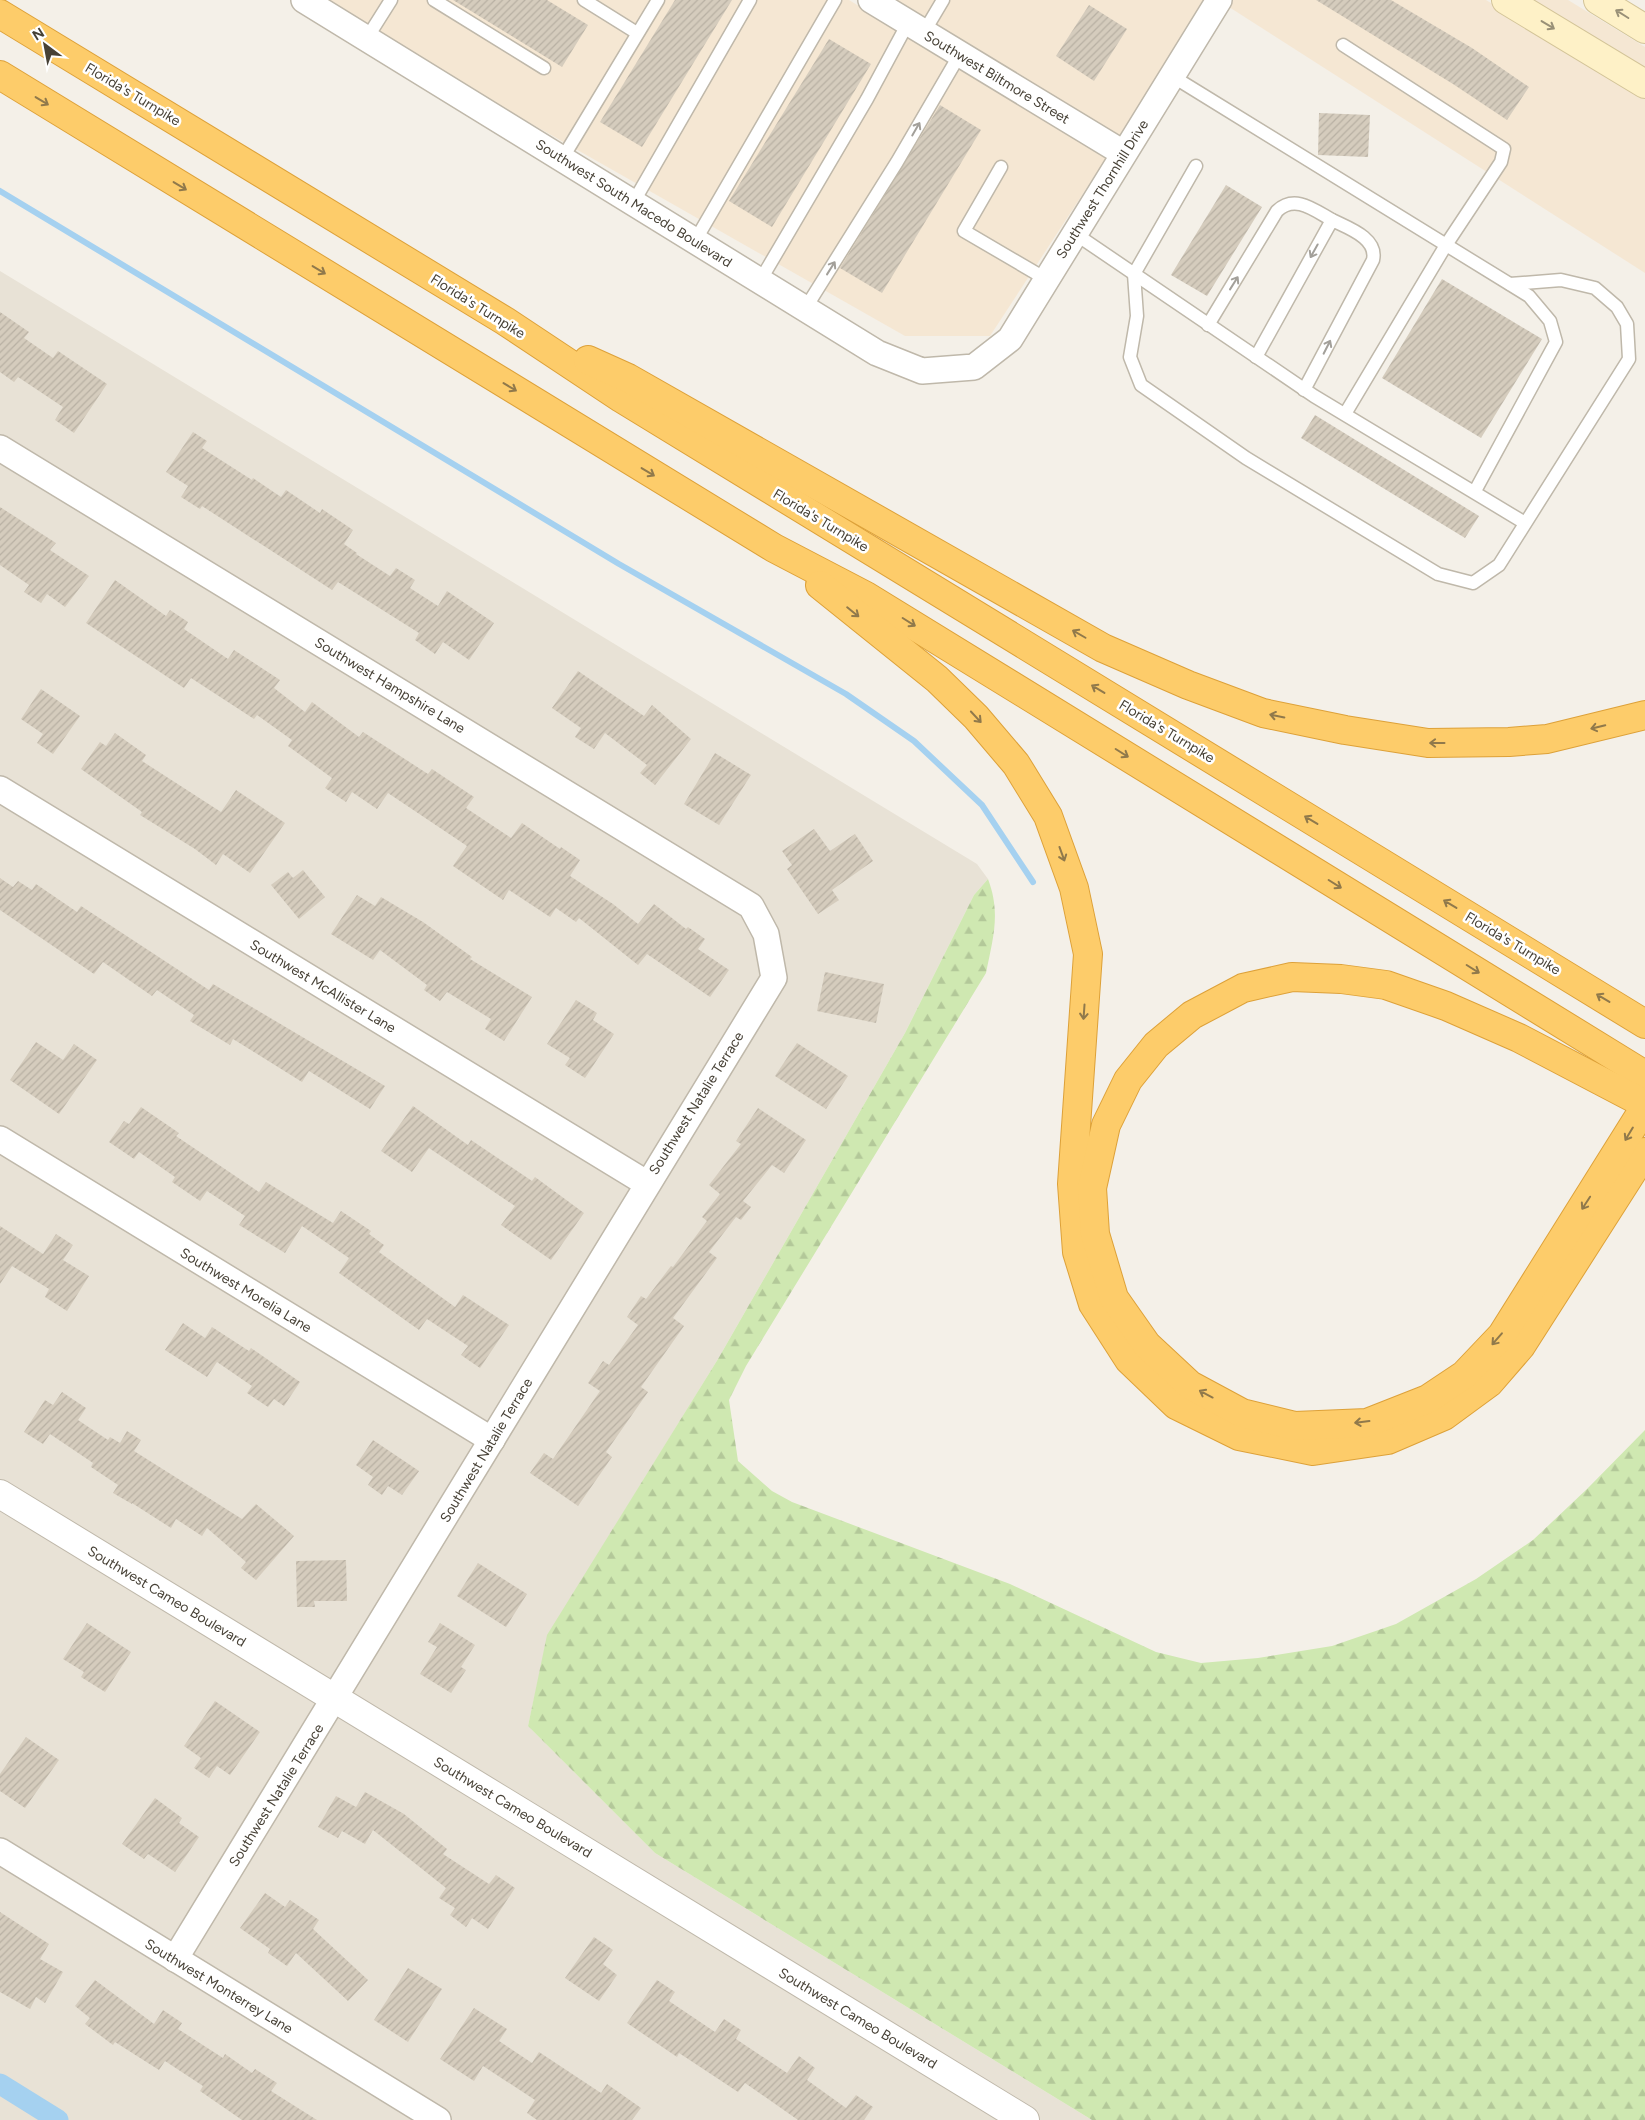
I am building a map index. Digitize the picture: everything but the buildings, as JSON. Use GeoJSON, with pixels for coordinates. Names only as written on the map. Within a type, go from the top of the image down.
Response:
{"type":"FeatureCollection","features":[{"type":"Feature","properties":{"kind":"highway","name":"Florida's Turnpike"},"geometry":{"type":"LineString","coordinates":[[0,14],[505,321],[621,398],[1645,1024]]}},
{"type":"Feature","properties":{"kind":"highway"},"geometry":{"type":"LineString","coordinates":[[0,75],[774,548],[866,596],[1645,1075]]}},
{"type":"Feature","properties":{"kind":"highway"},"geometry":{"type":"LineString","coordinates":[[505,321],[628,378],[1103,648],[1188,685],[1263,713],[1345,730],[1428,743],[1509,742],[1547,739],[1645,715]]}},
{"type":"Feature","properties":{"kind":"highway"},"geometry":{"type":"LineString","coordinates":[[774,548],[937,680],[976,717],[1016,764],[1048,816],[1074,888],[1088,954],[1072,1184],[1077,1252],[1093,1304],[1129,1360],[1176,1405],[1239,1436],[1313,1451],[1388,1440],[1444,1416],[1489,1383],[1521,1346],[1630,1162],[1645,1105],[1519,1038],[1446,1006],[1386,985],[1341,979],[1292,976],[1244,988],[1192,1015],[1156,1044],[1128,1080],[1106,1126],[1092,1188],[1095,1234],[1114,1298],[1148,1345],[1190,1386],[1242,1413],[1295,1426],[1367,1423],[1428,1399],[1464,1375],[1502,1335],[1630,1162]]}},
{"type":"Feature","properties":{"kind":"main road"},"geometry":{"type":"LineString","coordinates":[[1506,0],[1645,84]]}},
{"type":"Feature","properties":{"kind":"main road"},"geometry":{"type":"LineString","coordinates":[[1598,0],[1645,29]]}},
{"type":"Feature","properties":{"kind":"street","name":"Southwest South Macedo Boulevard"},"geometry":{"type":"LineString","coordinates":[[304,0],[877,353],[922,372],[974,367]]}},
{"type":"Feature","properties":{"kind":"street","name":"Southwest Biltmore Street"},"geometry":{"type":"LineString","coordinates":[[871,0],[1123,153]]}},
{"type":"Feature","properties":{"kind":"street","name":"Southwest Thornhill Drive"},"geometry":{"type":"LineString","coordinates":[[974,367],[1010,339],[1219,0]]}},
{"type":"Feature","properties":{"kind":"street","name":"Southwest Hampshire Lane"},"geometry":{"type":"LineString","coordinates":[[0,448],[714,882],[751,906],[766,934]]}},
{"type":"Feature","properties":{"kind":"street","name":"Southwest McAllister Lane"},"geometry":{"type":"LineString","coordinates":[[0,789],[646,1183]]}},
{"type":"Feature","properties":{"kind":"street","name":"Southwest Natalie Terrace"},"geometry":{"type":"LineString","coordinates":[[175,1959],[492,1440],[646,1183],[774,978],[766,934]]}},
{"type":"Feature","properties":{"kind":"street","name":"Southwest Morelia Lane"},"geometry":{"type":"LineString","coordinates":[[0,1139],[492,1440]]}},
{"type":"Feature","properties":{"kind":"street","name":"Southwest Cameo Boulevard"},"geometry":{"type":"LineString","coordinates":[[0,1494],[1025,2120]]}},
{"type":"Feature","properties":{"kind":"street","name":"Southwest Monterrey Lane"},"geometry":{"type":"LineString","coordinates":[[0,1851],[438,2120]]}},
{"type":"Feature","properties":{"kind":"lane"},"geometry":{"type":"LineString","coordinates":[[367,38],[392,0]]}},
{"type":"Feature","properties":{"kind":"lane"},"geometry":{"type":"LineString","coordinates":[[434,0],[544,68]]}},
{"type":"Feature","properties":{"kind":"lane"},"geometry":{"type":"LineString","coordinates":[[584,0],[637,33]]}},
{"type":"Feature","properties":{"kind":"lane"},"geometry":{"type":"LineString","coordinates":[[562,159],[658,0]]}},
{"type":"Feature","properties":{"kind":"lane"},"geometry":{"type":"LineString","coordinates":[[634,203],[750,0]]}},
{"type":"Feature","properties":{"kind":"lane"},"geometry":{"type":"LineString","coordinates":[[695,241],[835,0]]}},
{"type":"Feature","properties":{"kind":"lane"},"geometry":{"type":"LineString","coordinates":[[760,281],[867,98],[916,27],[943,0]]}},
{"type":"Feature","properties":{"kind":"lane"},"geometry":{"type":"LineString","coordinates":[[1343,45],[1504,149],[1501,162],[1446,245],[1344,414]]}},
{"type":"Feature","properties":{"kind":"lane"},"geometry":{"type":"LineString","coordinates":[[805,309],[897,162],[960,54]]}},
{"type":"Feature","properties":{"kind":"lane"},"geometry":{"type":"LineString","coordinates":[[1172,76],[1529,296],[1550,321],[1556,342],[1475,492]]}},
{"type":"Feature","properties":{"kind":"lane"},"geometry":{"type":"LineString","coordinates":[[1196,166],[1134,274],[1137,316],[1130,357],[1142,386],[1246,458],[1438,574],[1473,584],[1499,565],[1629,359],[1627,324],[1617,306],[1595,288],[1561,280],[1510,284]]}},
{"type":"Feature","properties":{"kind":"lane"},"geometry":{"type":"LineString","coordinates":[[1001,167],[964,231],[1046,280]]}},
{"type":"Feature","properties":{"kind":"lane"},"geometry":{"type":"LineString","coordinates":[[1208,325],[1277,211],[1282,206],[1302,203],[1363,237],[1372,245],[1375,253],[1373,260],[1304,390]]}},
{"type":"Feature","properties":{"kind":"lane"},"geometry":{"type":"LineString","coordinates":[[1256,357],[1332,220]]}},
{"type":"Feature","properties":{"kind":"lane"},"geometry":{"type":"LineString","coordinates":[[1074,233],[1304,390],[1525,523]]}},
{"type":"Feature","properties":{"kind":"shaded area"},"geometry":{"type":"Polygon","coordinates":[[[317,0],[849,0],[1107,157],[990,336],[905,336],[359,26],[317,0]]]}},
{"type":"Feature","properties":{"kind":"shaded area"},"geometry":{"type":"Polygon","coordinates":[[[892,0],[1205,0],[1119,138],[892,0]]]}},
{"type":"Feature","properties":{"kind":"shaded area"},"geometry":{"type":"Polygon","coordinates":[[[1233,0],[1486,0],[1645,96],[1645,273],[1229,7],[1233,0]]]}},
{"type":"Feature","properties":{"kind":"shaded area"},"geometry":{"type":"Polygon","coordinates":[[[1529,0],[1568,0],[1645,47],[1645,71],[1529,0]]]}},
{"type":"Feature","properties":{"kind":"shaded area"},"geometry":{"type":"Polygon","coordinates":[[[0,271],[977,864],[988,879],[974,895],[905,1033],[718,1359],[548,1635],[528,1726],[655,1853],[1092,2120],[0,2120],[0,271]]]}},
{"type":"Feature","properties":{"kind":"green space"},"geometry":{"type":"Polygon","coordinates":[[[988,879],[992,891],[995,914],[986,973],[746,1366],[729,1400],[738,1461],[772,1491],[792,1502],[1010,1584],[1156,1652],[1201,1663],[1258,1658],[1332,1646],[1396,1624],[1476,1579],[1533,1540],[1645,1430],[1645,2120],[1092,2120],[655,1853],[528,1726],[547,1635],[718,1359],[905,1033],[974,895],[988,879]]]}},
{"type":"Feature","properties":{"kind":"waterway"},"geometry":{"type":"LineString","coordinates":[[0,191],[619,564],[846,694],[914,741],[982,805],[1033,882]]}},
{"type":"Feature","properties":{"kind":"waterway"},"geometry":{"type":"LineString","coordinates":[[0,2084],[58,2120]]}}]}
